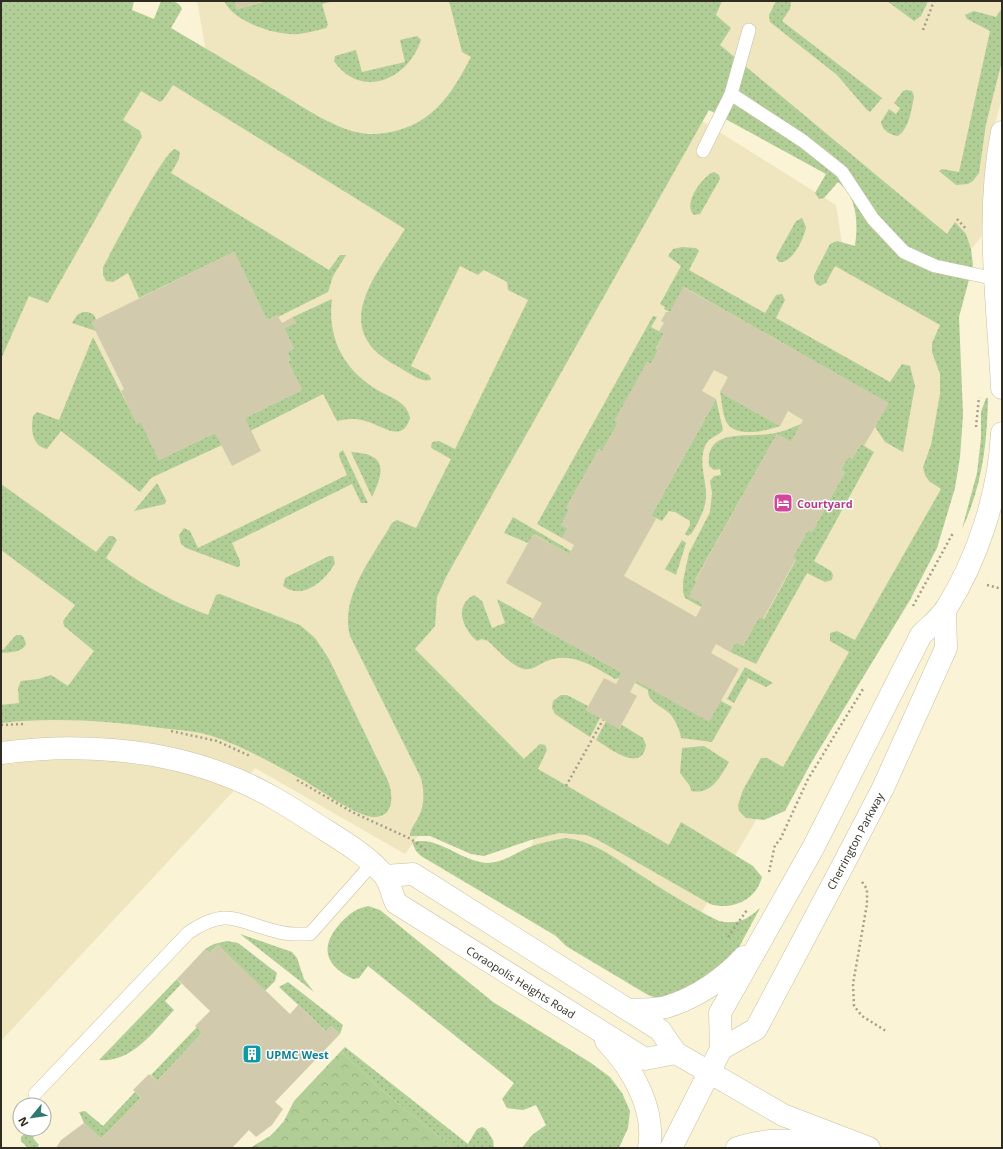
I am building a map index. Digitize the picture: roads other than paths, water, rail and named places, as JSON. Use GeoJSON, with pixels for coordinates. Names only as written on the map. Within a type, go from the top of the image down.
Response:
{"type":"FeatureCollection","features":[{"type":"Feature","properties":{"kind":"main road"},"geometry":{"type":"LineString","coordinates":[[1002,132],[995,183],[993,222],[999,279],[1002,388]]}},
{"type":"Feature","properties":{"kind":"main road","name":"Cherrington Parkway"},"geometry":{"type":"LineString","coordinates":[[671,1148],[721,1049],[720,1013],[813,848],[921,635],[945,610],[981,537],[992,499],[1001,453],[1002,432]]}},
{"type":"Feature","properties":{"kind":"main road","name":"Cherrington Parkway"},"geometry":{"type":"LineString","coordinates":[[721,1049],[756,1029],[883,788],[946,648],[945,610]]}},
{"type":"Feature","properties":{"kind":"main road"},"geometry":{"type":"LineString","coordinates":[[1,753],[31,749],[110,751],[156,756],[197,764],[230,776],[264,792],[341,840],[378,870],[413,874],[660,1030],[676,1053],[783,1115],[870,1148]]}},
{"type":"Feature","properties":{"kind":"main road","name":"Coraopolis Heights Road"},"geometry":{"type":"LineString","coordinates":[[378,870],[396,903],[590,1025],[645,1058],[676,1053]]}},
{"type":"Feature","properties":{"kind":"main road"},"geometry":{"type":"LineString","coordinates":[[629,1010],[665,1007],[683,1001],[715,983],[733,969],[765,934]]}},
{"type":"Feature","properties":{"kind":"main road"},"geometry":{"type":"LineString","coordinates":[[590,1025],[616,1051],[635,1079],[645,1103],[650,1140],[649,1148]]}},
{"type":"Feature","properties":{"kind":"main road"},"geometry":{"type":"LineString","coordinates":[[737,1148],[748,1144],[778,1140],[812,1142],[847,1148]]}},
{"type":"Feature","properties":{"kind":"lane"},"geometry":{"type":"LineString","coordinates":[[703,151],[731,94],[749,30]]}},
{"type":"Feature","properties":{"kind":"lane"},"geometry":{"type":"LineString","coordinates":[[731,94],[804,141],[842,172],[873,219],[904,252],[935,266],[999,279]]}},
{"type":"Feature","properties":{"kind":"lane"},"geometry":{"type":"LineString","coordinates":[[35,1094],[183,938],[194,929],[212,920],[235,918],[279,932],[310,934],[378,870]]}},
{"type":"Feature","properties":{"kind":"place","name":"Courtyard"},"geometry":{"type":"Point","coordinates":[783,503]}},
{"type":"Feature","properties":{"kind":"place","name":"UPMC West"},"geometry":{"type":"Point","coordinates":[252,1054]}}]}
